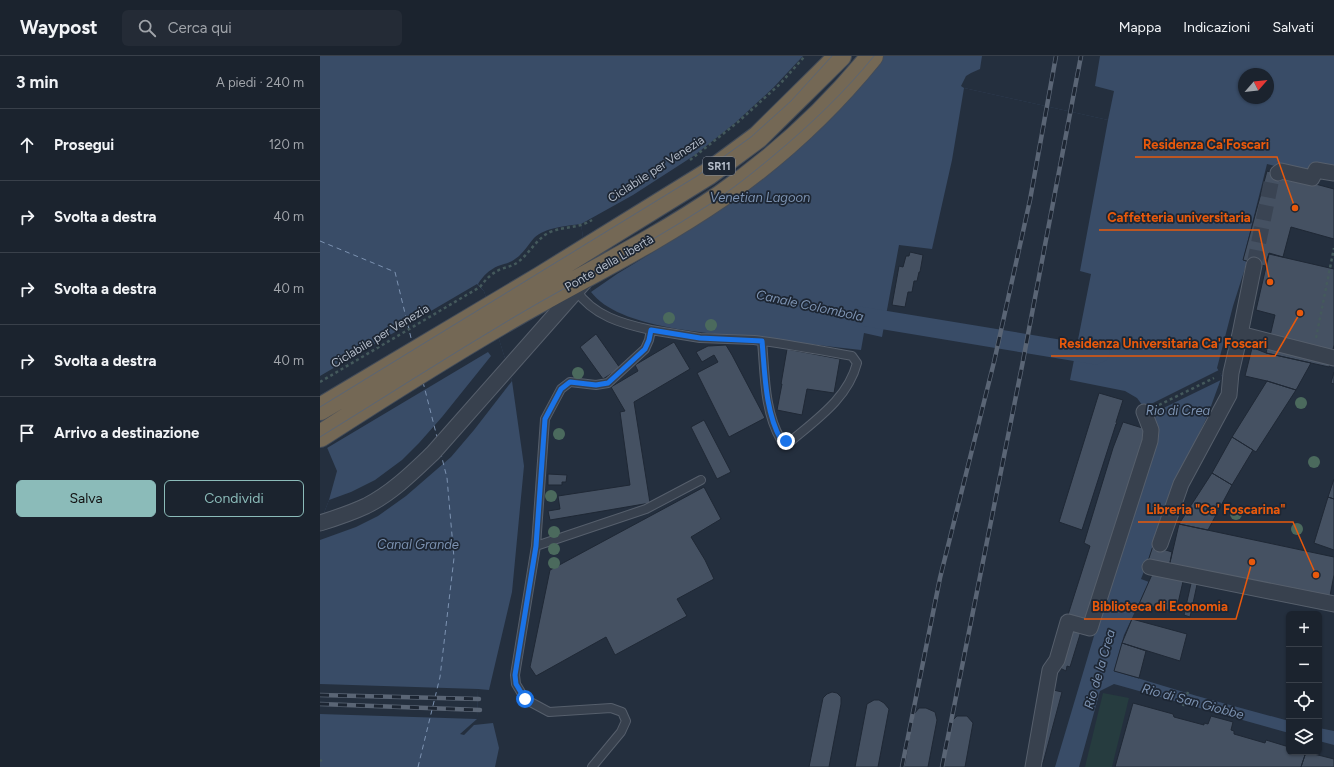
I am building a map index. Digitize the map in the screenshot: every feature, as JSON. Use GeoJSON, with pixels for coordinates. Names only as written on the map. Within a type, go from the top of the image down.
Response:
{"type":"FeatureCollection","features":[{"type":"Feature","properties":{"kind":"highway","name":"Ponte della Libertà"},"geometry":{"type":"LineString","coordinates":[[320,409],[580,254],[708,174],[758,137],[840,56]]}},
{"type":"Feature","properties":{"kind":"highway","name":"Ponte della Libertà"},"geometry":{"type":"LineString","coordinates":[[320,436],[516,315],[592,274],[721,196],[755,170],[819,114],[872,56]]}},
{"type":"Feature","properties":{"kind":"street"},"geometry":{"type":"LineString","coordinates":[[1278,173],[1281,171],[1312,178],[1316,170],[1334,173]]}},
{"type":"Feature","properties":{"kind":"street"},"geometry":{"type":"LineString","coordinates":[[1160,544],[1181,484],[1229,395],[1225,374],[1240,334],[1254,265]]}},
{"type":"Feature","properties":{"kind":"street"},"geometry":{"type":"LineString","coordinates":[[320,523],[367,505],[388,493],[411,474],[433,453],[576,290],[592,274]]}},
{"type":"Feature","properties":{"kind":"street"},"geometry":{"type":"LineString","coordinates":[[1240,334],[1334,358]]}},
{"type":"Feature","properties":{"kind":"street"},"geometry":{"type":"LineString","coordinates":[[1033,767],[1050,670],[1057,660],[1068,622],[1090,628],[1150,441],[1151,430],[1144,412]]}},
{"type":"Feature","properties":{"kind":"street"},"geometry":{"type":"LineString","coordinates":[[320,514],[336,511],[356,510]]}},
{"type":"Feature","properties":{"kind":"street"},"geometry":{"type":"LineString","coordinates":[[1148,572],[1334,602]]}},
{"type":"Feature","properties":{"kind":"lane"},"geometry":{"type":"LineString","coordinates":[[576,290],[584,301],[598,312],[622,323],[651,330],[700,338],[762,341],[852,356],[857,363],[855,372],[838,399],[791,441],[781,440],[776,432],[766,386],[762,341]]}},
{"type":"Feature","properties":{"kind":"lane"},"geometry":{"type":"LineString","coordinates":[[592,767],[621,732],[626,721],[622,712],[611,708],[549,712],[525,699],[516,684],[515,675],[536,546],[545,419],[561,389],[570,382],[596,385],[608,383],[645,349],[651,330]]}},
{"type":"Feature","properties":{"kind":"lane"},"geometry":{"type":"LineString","coordinates":[[536,546],[646,509],[702,480]]}},
{"type":"Feature","properties":{"kind":"path","name":"Ciclabile per Venezia"},"geometry":{"type":"LineString","coordinates":[[689,160],[738,122],[780,84],[805,56]]}},
{"type":"Feature","properties":{"kind":"path","name":"Ciclabile per Venezia"},"geometry":{"type":"LineString","coordinates":[[320,382],[480,287],[488,277],[501,269],[518,262],[532,246],[549,233],[584,225],[596,218]]}},
{"type":"Feature","properties":{"kind":"path"},"geometry":{"type":"LineString","coordinates":[[1313,353],[1334,248]]}},
{"type":"Feature","properties":{"kind":"path"},"geometry":{"type":"LineString","coordinates":[[1144,412],[1225,374]]}},
{"type":"Feature","properties":{"kind":"path"},"geometry":{"type":"LineString","coordinates":[[1184,706],[1188,692]]}},
{"type":"Feature","properties":{"kind":"green space"},"geometry":{"type":"Polygon","coordinates":[[[1103,693],[1129,698],[1112,767],[1085,767],[1103,693]]]}},
{"type":"Feature","properties":{"kind":"water","name":"Venetian Lagoon"},"geometry":{"type":"Polygon","coordinates":[[[320,56],[1334,56],[1334,168],[1312,163],[1308,175],[1267,164],[1243,260],[1247,262],[1233,306],[1217,368],[1222,376],[1207,417],[1170,494],[1141,579],[1149,582],[1124,635],[1114,671],[1197,696],[1286,720],[1286,732],[1114,684],[1100,691],[1079,767],[1055,767],[1116,562],[1146,410],[1137,398],[1125,391],[1070,380],[1091,274],[1080,271],[1108,120],[964,88],[952,160],[932,249],[899,245],[882,337],[864,333],[861,350],[691,331],[667,327],[622,314],[604,304],[591,292],[581,224],[544,231],[534,238],[518,257],[511,262],[498,266],[489,271],[484,276],[478,284],[484,291],[512,381],[524,466],[512,592],[489,690],[478,689],[477,719],[460,734],[464,735],[474,725],[493,723],[499,748],[495,767],[320,767],[320,523],[329,500],[337,471],[320,431],[320,56]]]}},
{"type":"Feature","properties":{"kind":"water"},"geometry":{"type":"Polygon","coordinates":[[[1322,729],[1334,731],[1334,745],[1322,742],[1322,729]]]}},
{"type":"Feature","properties":{"kind":"pier"},"geometry":{"type":"Polygon","coordinates":[[[803,56],[883,56],[871,72],[691,229],[617,274],[591,292],[581,224],[633,195],[695,155],[735,123],[773,88],[803,56]]]}},
{"type":"Feature","properties":{"kind":"pier"},"geometry":{"type":"Polygon","coordinates":[[[982,56],[1100,56],[1095,86],[1114,91],[1108,120],[964,88],[961,86],[966,76],[980,69],[982,56]]]}},
{"type":"Feature","properties":{"kind":"pier"},"geometry":{"type":"Polygon","coordinates":[[[477,284],[484,291],[512,381],[451,457],[406,496],[378,516],[356,527],[320,540],[320,523],[329,500],[351,492],[375,480],[402,460],[442,417],[491,356],[488,352],[327,448],[320,431],[320,376],[477,284]]]}},
{"type":"Feature","properties":{"kind":"pier"},"geometry":{"type":"Polygon","coordinates":[[[1219,370],[1223,379],[1147,416],[1143,408],[1219,370]]]}},
{"type":"Feature","properties":{"kind":"pier"},"geometry":{"type":"Polygon","coordinates":[[[320,684],[478,689],[477,719],[320,714],[320,684]]]}},
{"type":"Feature","properties":{"kind":"building"},"geometry":{"type":"Polygon","coordinates":[[[1267,171],[1334,189],[1334,239],[1291,227],[1283,257],[1269,253],[1265,266],[1243,260],[1267,171]]]}},
{"type":"Feature","properties":{"kind":"building"},"geometry":{"type":"Polygon","coordinates":[[[910,252],[923,255],[917,281],[914,281],[912,292],[908,292],[905,307],[892,305],[899,266],[903,267],[906,256],[909,256],[910,252]]]}},
{"type":"Feature","properties":{"kind":"building"},"geometry":{"type":"Polygon","coordinates":[[[1269,254],[1334,269],[1334,345],[1329,367],[1266,353],[1275,315],[1256,310],[1269,254]]]}},
{"type":"Feature","properties":{"kind":"building"},"geometry":{"type":"Polygon","coordinates":[[[596,334],[620,368],[603,379],[580,347],[596,334]]]}},
{"type":"Feature","properties":{"kind":"building"},"geometry":{"type":"Polygon","coordinates":[[[674,342],[690,369],[634,402],[650,503],[550,520],[548,511],[560,509],[558,496],[630,485],[620,412],[625,411],[611,387],[638,371],[635,365],[674,342]]]}},
{"type":"Feature","properties":{"kind":"building"},"geometry":{"type":"Polygon","coordinates":[[[726,345],[765,418],[729,437],[697,373],[718,362],[714,355],[702,362],[696,352],[708,346],[726,345]]]}},
{"type":"Feature","properties":{"kind":"building"},"geometry":{"type":"Polygon","coordinates":[[[1251,347],[1266,353],[1311,363],[1296,390],[1245,376],[1251,347]]]}},
{"type":"Feature","properties":{"kind":"building"},"geometry":{"type":"Polygon","coordinates":[[[787,349],[840,359],[834,393],[807,389],[802,415],[777,410],[787,349]]]}},
{"type":"Feature","properties":{"kind":"building"},"geometry":{"type":"Polygon","coordinates":[[[1334,372],[1334,384],[1331,383],[1334,372]]]}},
{"type":"Feature","properties":{"kind":"building"},"geometry":{"type":"Polygon","coordinates":[[[1267,381],[1296,390],[1256,452],[1232,437],[1267,381]]]}},
{"type":"Feature","properties":{"kind":"building"},"geometry":{"type":"Polygon","coordinates":[[[1099,393],[1123,400],[1116,422],[1117,424],[1082,530],[1059,522],[1099,393]]]}},
{"type":"Feature","properties":{"kind":"building"},"geometry":{"type":"Polygon","coordinates":[[[704,420],[731,472],[717,479],[691,427],[704,420]]]}},
{"type":"Feature","properties":{"kind":"building"},"geometry":{"type":"Polygon","coordinates":[[[1123,422],[1149,430],[1088,625],[1067,618],[1090,546],[1084,543],[1113,448],[1123,422]]]}},
{"type":"Feature","properties":{"kind":"building"},"geometry":{"type":"Polygon","coordinates":[[[1232,437],[1253,450],[1232,485],[1212,473],[1232,437]]]}},
{"type":"Feature","properties":{"kind":"building"},"geometry":{"type":"Polygon","coordinates":[[[1212,473],[1232,485],[1208,530],[1179,524],[1212,473]]]}},
{"type":"Feature","properties":{"kind":"building"},"geometry":{"type":"Polygon","coordinates":[[[548,474],[567,475],[566,482],[562,482],[562,485],[548,485],[548,474]]]}},
{"type":"Feature","properties":{"kind":"building"},"geometry":{"type":"Polygon","coordinates":[[[1334,479],[1334,499],[1328,497],[1334,479]]]}},
{"type":"Feature","properties":{"kind":"building"},"geometry":{"type":"Polygon","coordinates":[[[704,487],[721,519],[691,537],[705,560],[714,579],[677,599],[687,616],[615,655],[606,637],[536,676],[530,667],[550,570],[704,487]]]}},
{"type":"Feature","properties":{"kind":"building"},"geometry":{"type":"Polygon","coordinates":[[[1328,497],[1334,499],[1334,550],[1314,543],[1328,497]]]}},
{"type":"Feature","properties":{"kind":"building"},"geometry":{"type":"Polygon","coordinates":[[[1179,524],[1334,557],[1334,575],[1329,601],[1169,567],[1179,524]]]}},
{"type":"Feature","properties":{"kind":"building"},"geometry":{"type":"Polygon","coordinates":[[[1153,546],[1172,552],[1169,567],[1148,561],[1153,546]]]}},
{"type":"Feature","properties":{"kind":"building"},"geometry":{"type":"Polygon","coordinates":[[[1154,570],[1184,577],[1176,612],[1139,604],[1154,570]]]}},
{"type":"Feature","properties":{"kind":"building"},"geometry":{"type":"Polygon","coordinates":[[[1192,579],[1198,580],[1190,617],[1184,615],[1192,579]]]}},
{"type":"Feature","properties":{"kind":"building"},"geometry":{"type":"Polygon","coordinates":[[[1132,619],[1187,634],[1180,661],[1122,643],[1132,619]]]}},
{"type":"Feature","properties":{"kind":"building"},"geometry":{"type":"Polygon","coordinates":[[[1071,624],[1082,628],[1070,667],[1067,666],[1066,671],[1060,668],[1071,624]]]}},
{"type":"Feature","properties":{"kind":"building"},"geometry":{"type":"Polygon","coordinates":[[[1122,643],[1146,651],[1139,678],[1114,671],[1122,643]]]}},
{"type":"Feature","properties":{"kind":"building"},"geometry":{"type":"Polygon","coordinates":[[[1049,689],[1062,692],[1043,763],[1036,761],[1049,689]]]}},
{"type":"Feature","properties":{"kind":"building"},"geometry":{"type":"Polygon","coordinates":[[[832,692],[837,693],[841,697],[841,704],[829,767],[809,767],[823,698],[832,692]]]}},
{"type":"Feature","properties":{"kind":"building"},"geometry":{"type":"Polygon","coordinates":[[[874,700],[879,700],[884,703],[889,709],[878,767],[855,767],[867,704],[874,700]]]}},
{"type":"Feature","properties":{"kind":"building"},"geometry":{"type":"Polygon","coordinates":[[[1133,703],[1173,714],[1174,717],[1204,725],[1204,723],[1208,724],[1211,716],[1233,722],[1231,730],[1234,731],[1234,734],[1265,743],[1266,740],[1286,746],[1286,755],[1305,755],[1301,767],[1115,767],[1133,703]]]}},
{"type":"Feature","properties":{"kind":"building"},"geometry":{"type":"Polygon","coordinates":[[[919,708],[926,708],[935,712],[937,720],[928,767],[904,767],[914,714],[919,708]]]}},
{"type":"Feature","properties":{"kind":"building"},"geometry":{"type":"Polygon","coordinates":[[[957,716],[967,716],[973,723],[965,767],[943,767],[951,722],[957,716]]]}},
{"type":"Feature","properties":{"kind":"building"},"geometry":{"type":"Polygon","coordinates":[[[1305,755],[1318,755],[1334,759],[1334,767],[1301,767],[1305,755]]]}},
{"type":"Feature","properties":{"kind":"waterway","name":"Canale Colombola"},"geometry":{"type":"LineString","coordinates":[[860,316],[1095,355],[1100,353]]}},
{"type":"Feature","properties":{"kind":"ferry route"},"geometry":{"type":"LineString","coordinates":[[320,241],[395,272],[412,342]]}},
{"type":"Feature","properties":{"kind":"ferry route"},"geometry":{"type":"LineString","coordinates":[[423,382],[437,437]]}},
{"type":"Feature","properties":{"kind":"ferry route"},"geometry":{"type":"LineString","coordinates":[[418,767],[440,677],[454,558],[447,478],[441,454]]}},
{"type":"Feature","properties":{"kind":"tunnel"},"geometry":{"type":"LineString","coordinates":[[1254,265],[1272,178],[1278,173]]}},
{"type":"Feature","properties":{"kind":"tram line"},"geometry":{"type":"LineString","coordinates":[[320,407],[697,176],[751,137],[791,101],[832,56]]}},
{"type":"Feature","properties":{"kind":"tram line"},"geometry":{"type":"LineString","coordinates":[[320,437],[491,331],[677,225],[737,185],[813,121],[851,83],[874,56]]}},
{"type":"Feature","properties":{"kind":"railway"},"geometry":{"type":"LineString","coordinates":[[902,767],[940,578],[994,362],[1030,200],[1056,56]]}},
{"type":"Feature","properties":{"kind":"railway"},"geometry":{"type":"LineString","coordinates":[[942,767],[1022,366],[1081,56]]}},
{"type":"Feature","properties":{"kind":"railway"},"geometry":{"type":"LineString","coordinates":[[320,695],[479,699]]}},
{"type":"Feature","properties":{"kind":"railway"},"geometry":{"type":"LineString","coordinates":[[320,704],[480,710]]}},
{"type":"Feature","properties":{"kind":"place","name":"Residenza Ca'Foscari"},"geometry":{"type":"Point","coordinates":[1295,208]}},
{"type":"Feature","properties":{"kind":"place","name":"Caffetteria universitaria"},"geometry":{"type":"Point","coordinates":[1270,282]}},
{"type":"Feature","properties":{"kind":"place","name":"Residenza Universitaria Ca' Foscari"},"geometry":{"type":"Point","coordinates":[1300,313]}},
{"type":"Feature","properties":{"kind":"place","name":"Biblioteca di Economia"},"geometry":{"type":"Point","coordinates":[1252,562]}},
{"type":"Feature","properties":{"kind":"place","name":"Libreria \"Ca' Foscarina\""},"geometry":{"type":"Point","coordinates":[1316,575]}},
{"type":"Feature","properties":{"kind":"route"},"geometry":{"type":"LineString","coordinates":[[525,699],[516,684],[515,675],[536,546],[545,419],[561,389],[570,382],[596,385],[608,383],[642,353],[648,344],[651,330],[700,338],[762,341],[770,411],[776,432],[781,440],[786,441]]}},
{"type":"Feature","properties":{"kind":"water label","name":"Rio di Crea"},"geometry":{"type":"Point","coordinates":[1178,410]}},
{"type":"Feature","properties":{"kind":"water label","name":"Canal Grande"},"geometry":{"type":"Point","coordinates":[418,544]}},
{"type":"Feature","properties":{"kind":"water label","name":"Rio de la Crea"},"geometry":{"type":"Point","coordinates":[1099,669]}},
{"type":"Feature","properties":{"kind":"water label","name":"Rio di San Giobbe"},"geometry":{"type":"Point","coordinates":[1193,701]}}]}
